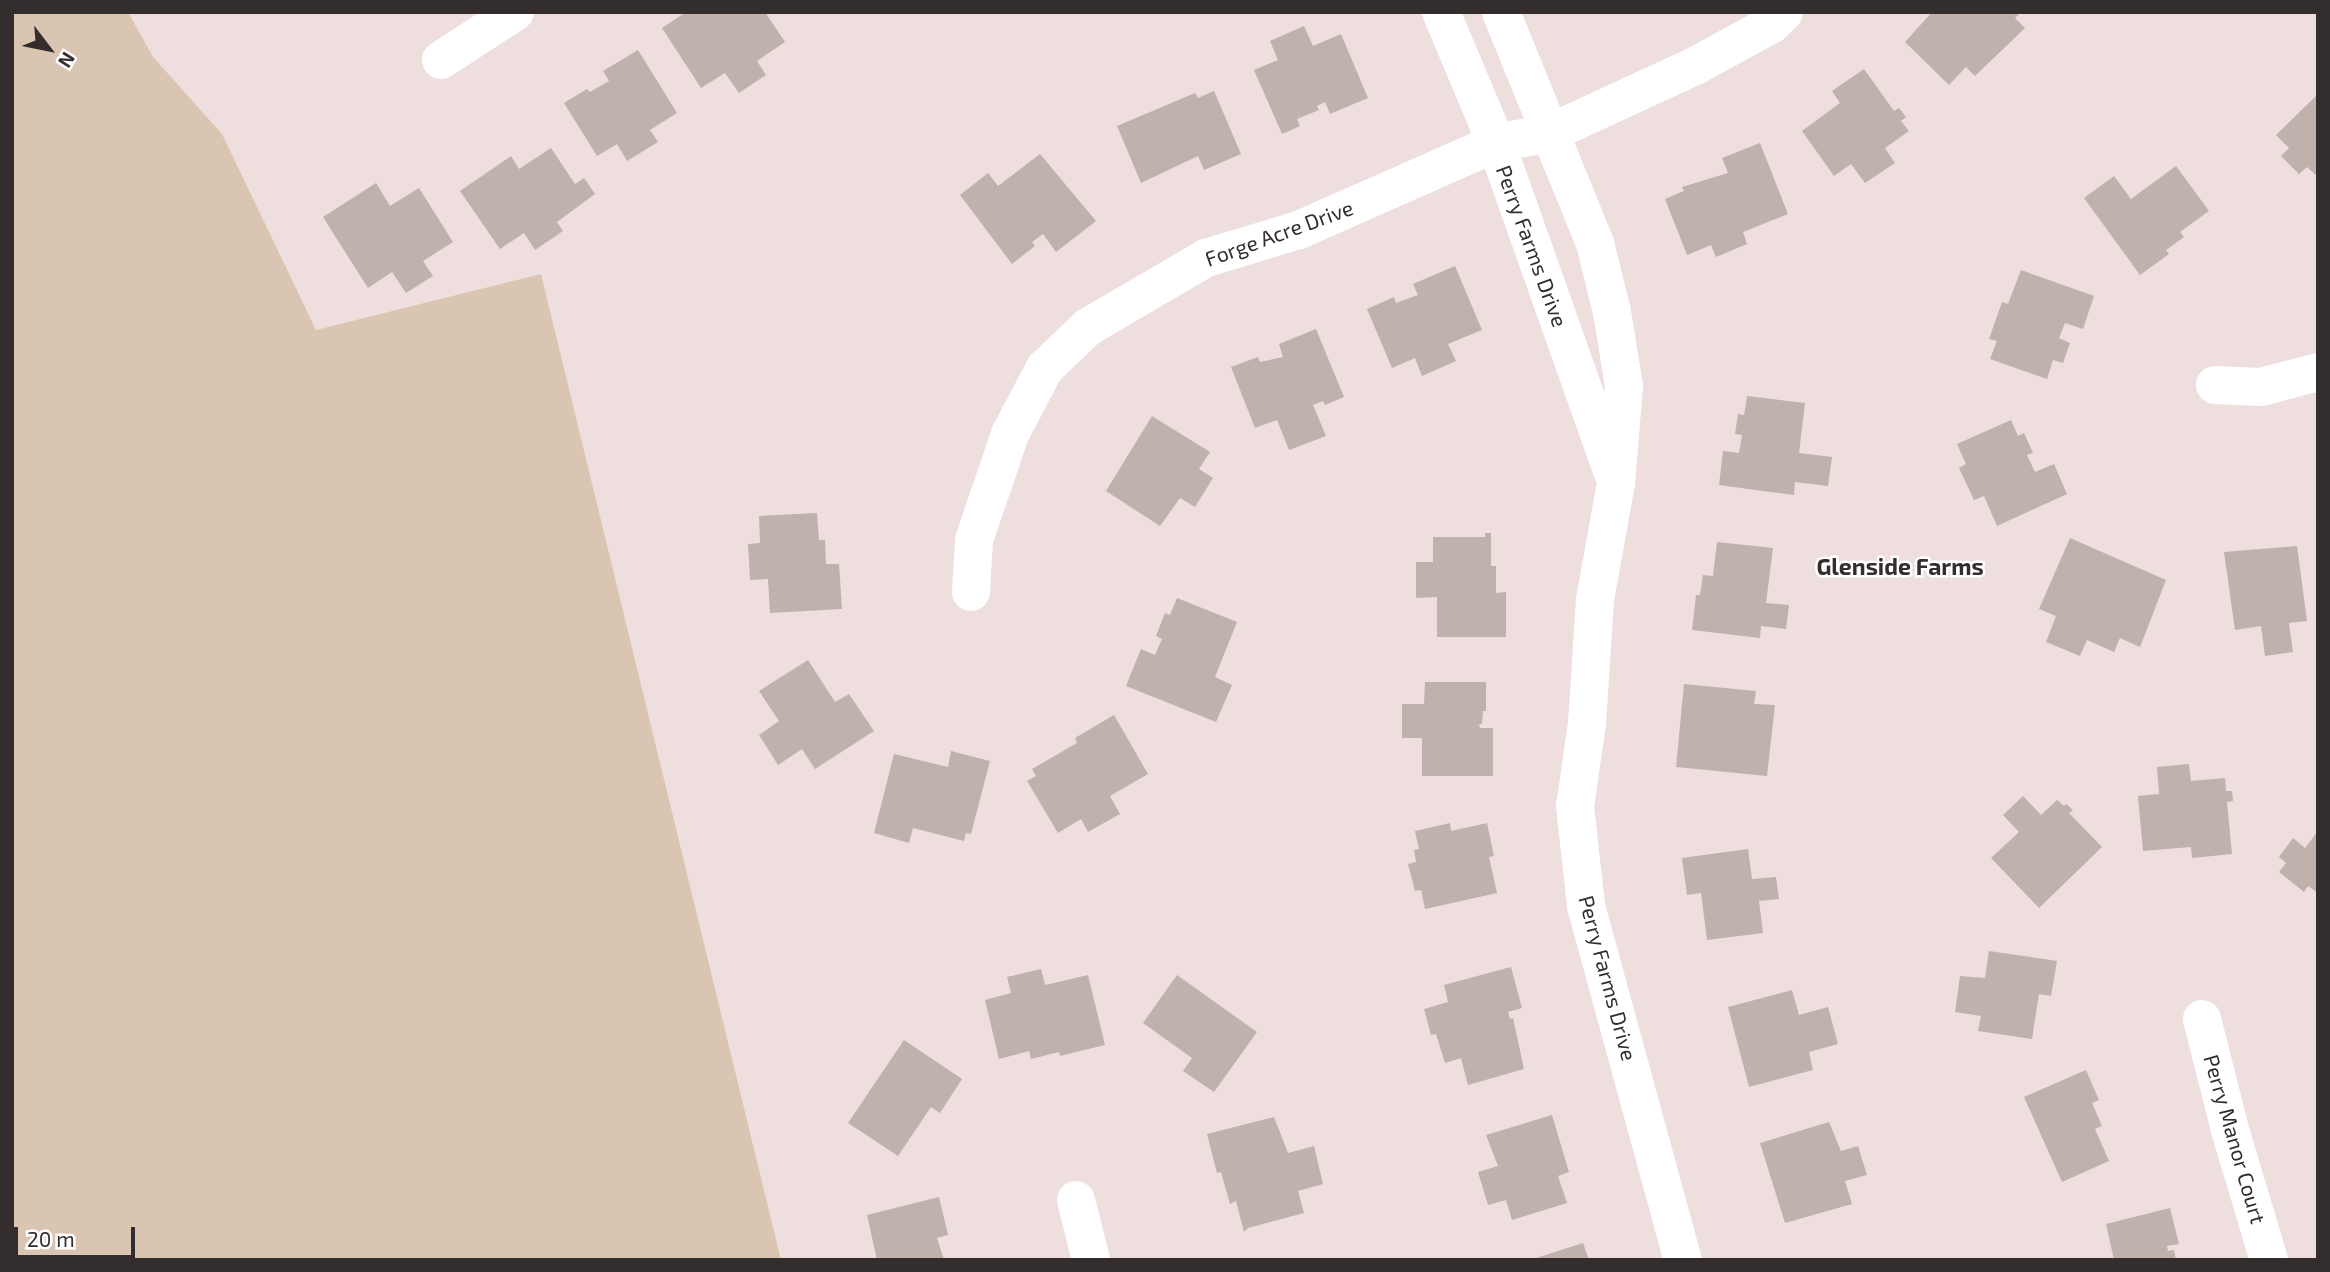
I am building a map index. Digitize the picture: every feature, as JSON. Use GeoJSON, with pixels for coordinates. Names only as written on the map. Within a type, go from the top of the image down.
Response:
{"type":"FeatureCollection","features":[{"type":"Feature","properties":{"kind":"street"},"geometry":{"type":"LineString","coordinates":[[441,60],[515,12]]}},
{"type":"Feature","properties":{"kind":"street","name":"Perry Farms Drive"},"geometry":{"type":"LineString","coordinates":[[1441,12],[1496,143],[1616,482]]}},
{"type":"Feature","properties":{"kind":"street","name":"Perry Farms Drive"},"geometry":{"type":"LineString","coordinates":[[1501,12],[1595,243],[1612,312],[1624,386],[1616,482],[1595,600],[1587,724],[1575,806],[1586,906],[1683,1260]]}},
{"type":"Feature","properties":{"kind":"street","name":"Forge Acre Drive"},"geometry":{"type":"LineString","coordinates":[[971,592],[974,540],[1010,434],[1045,368],[1088,327],[1206,258],[1299,230],[1496,143],[1550,133],[1697,65],[1772,23],[1784,12]]}},
{"type":"Feature","properties":{"kind":"street"},"geometry":{"type":"LineString","coordinates":[[2215,385],[2261,387],[2318,372]]}},
{"type":"Feature","properties":{"kind":"street","name":"Perry Manor Court"},"geometry":{"type":"LineString","coordinates":[[2202,1019],[2230,1130],[2269,1260]]}},
{"type":"Feature","properties":{"kind":"street"},"geometry":{"type":"LineString","coordinates":[[1076,1200],[1091,1260]]}},
{"type":"Feature","properties":{"kind":"shaded area"},"geometry":{"type":"Polygon","coordinates":[[[12,12],[128,12],[153,57],[222,134],[316,330],[541,274],[781,1260],[12,1260],[12,12]]]}},
{"type":"Feature","properties":{"kind":"building"},"geometry":{"type":"Polygon","coordinates":[[[686,12],[765,12],[785,42],[757,61],[766,75],[739,93],[725,73],[701,88],[662,28],[686,12]]]}},
{"type":"Feature","properties":{"kind":"building"},"geometry":{"type":"Polygon","coordinates":[[[1932,12],[2021,12],[2015,18],[2025,28],[1975,76],[1966,67],[1949,85],[1905,42],[1932,12]]]}},
{"type":"Feature","properties":{"kind":"building"},"geometry":{"type":"Polygon","coordinates":[[[1304,26],[1313,46],[1341,34],[1368,98],[1330,114],[1325,102],[1317,106],[1319,110],[1297,119],[1300,126],[1282,134],[1254,70],[1278,60],[1270,41],[1304,26]]]}},
{"type":"Feature","properties":{"kind":"building"},"geometry":{"type":"Polygon","coordinates":[[[638,50],[677,113],[650,130],[658,142],[627,161],[617,144],[597,156],[564,103],[587,89],[590,92],[609,81],[603,71],[638,50]]]}},
{"type":"Feature","properties":{"kind":"building"},"geometry":{"type":"Polygon","coordinates":[[[1864,69],[1894,111],[1899,108],[1906,117],[1901,121],[1909,131],[1885,148],[1895,163],[1865,183],[1851,164],[1834,176],[1802,131],[1840,103],[1832,91],[1864,69]]]}},
{"type":"Feature","properties":{"kind":"building"},"geometry":{"type":"Polygon","coordinates":[[[1214,91],[1241,154],[1204,170],[1198,156],[1141,183],[1117,126],[1195,93],[1198,98],[1214,91]]]}},
{"type":"Feature","properties":{"kind":"building"},"geometry":{"type":"Polygon","coordinates":[[[2318,94],[2318,177],[2307,167],[2299,174],[2281,156],[2289,148],[2276,135],[2318,94]]]}},
{"type":"Feature","properties":{"kind":"building"},"geometry":{"type":"Polygon","coordinates":[[[1760,143],[1788,214],[1743,232],[1747,244],[1716,257],[1711,245],[1687,255],[1665,199],[1684,191],[1682,187],[1728,173],[1722,158],[1760,143]]]}},
{"type":"Feature","properties":{"kind":"building"},"geometry":{"type":"Polygon","coordinates":[[[551,148],[575,184],[584,178],[595,194],[557,222],[563,231],[535,250],[524,233],[500,249],[460,191],[511,156],[519,169],[551,148]]]}},
{"type":"Feature","properties":{"kind":"building"},"geometry":{"type":"Polygon","coordinates":[[[1040,154],[1096,221],[1056,252],[1043,234],[1032,242],[1035,246],[1012,264],[960,195],[988,173],[998,186],[1040,154]]]}},
{"type":"Feature","properties":{"kind":"building"},"geometry":{"type":"Polygon","coordinates":[[[2176,166],[2209,211],[2180,232],[2184,237],[2166,250],[2169,254],[2140,275],[2084,198],[2114,176],[2131,199],[2176,166]]]}},
{"type":"Feature","properties":{"kind":"building"},"geometry":{"type":"Polygon","coordinates":[[[376,183],[390,206],[419,188],[453,242],[423,261],[433,276],[406,293],[392,272],[368,288],[323,217],[376,183]]]}},
{"type":"Feature","properties":{"kind":"building"},"geometry":{"type":"Polygon","coordinates":[[[1455,266],[1482,330],[1448,344],[1456,361],[1422,376],[1415,358],[1392,368],[1367,309],[1394,297],[1396,303],[1418,295],[1413,284],[1455,266]]]}},
{"type":"Feature","properties":{"kind":"building"},"geometry":{"type":"Polygon","coordinates":[[[2021,270],[2094,296],[2083,329],[2065,323],[2059,338],[2070,343],[2063,363],[2053,360],[2047,379],[1990,359],[1997,341],[1989,339],[2002,302],[2008,304],[2021,270]]]}},
{"type":"Feature","properties":{"kind":"building"},"geometry":{"type":"Polygon","coordinates":[[[1316,329],[1344,397],[1325,405],[1323,401],[1313,405],[1326,436],[1289,450],[1277,420],[1255,428],[1231,367],[1258,357],[1260,362],[1283,357],[1279,344],[1316,329]]]}},
{"type":"Feature","properties":{"kind":"building"},"geometry":{"type":"Polygon","coordinates":[[[1747,396],[1805,403],[1799,453],[1832,457],[1828,486],[1795,482],[1794,495],[1719,485],[1723,451],[1739,453],[1742,435],[1735,434],[1738,414],[1744,415],[1747,396]]]}},
{"type":"Feature","properties":{"kind":"building"},"geometry":{"type":"Polygon","coordinates":[[[1152,416],[1210,452],[1199,469],[1213,478],[1195,507],[1180,498],[1160,526],[1106,491],[1152,416]]]}},
{"type":"Feature","properties":{"kind":"building"},"geometry":{"type":"Polygon","coordinates":[[[2011,420],[2018,436],[2024,433],[2033,453],[2027,455],[2035,472],[2054,464],[2067,494],[1997,526],[1984,496],[1974,500],[1959,468],[1966,464],[1957,444],[2011,420]]]}},
{"type":"Feature","properties":{"kind":"building"},"geometry":{"type":"Polygon","coordinates":[[[817,513],[819,540],[825,540],[826,564],[839,564],[842,609],[770,613],[768,579],[750,580],[748,544],[760,543],[759,516],[817,513]]]}},
{"type":"Feature","properties":{"kind":"building"},"geometry":{"type":"Polygon","coordinates":[[[1485,533],[1491,533],[1491,566],[1496,566],[1496,593],[1506,592],[1506,637],[1437,637],[1437,597],[1416,598],[1416,562],[1433,562],[1433,537],[1485,537],[1485,533]]]}},
{"type":"Feature","properties":{"kind":"building"},"geometry":{"type":"Polygon","coordinates":[[[2070,538],[2166,580],[2140,647],[2120,638],[2114,652],[2087,640],[2080,656],[2046,642],[2056,616],[2039,609],[2070,538]]]}},
{"type":"Feature","properties":{"kind":"building"},"geometry":{"type":"Polygon","coordinates":[[[1717,542],[1773,548],[1766,603],[1789,605],[1786,629],[1761,626],[1760,638],[1692,630],[1696,595],[1700,595],[1703,575],[1713,576],[1717,542]]]}},
{"type":"Feature","properties":{"kind":"building"},"geometry":{"type":"Polygon","coordinates":[[[2297,546],[2307,621],[2289,623],[2293,652],[2265,656],[2261,626],[2235,630],[2224,552],[2297,546]]]}},
{"type":"Feature","properties":{"kind":"building"},"geometry":{"type":"Polygon","coordinates":[[[1177,598],[1237,622],[1215,677],[1232,685],[1216,722],[1126,686],[1141,649],[1155,655],[1162,639],[1156,636],[1165,613],[1170,615],[1177,598]]]}},
{"type":"Feature","properties":{"kind":"building"},"geometry":{"type":"Polygon","coordinates":[[[808,660],[835,702],[849,694],[874,731],[815,769],[802,749],[778,765],[759,735],[779,721],[759,691],[808,660]]]}},
{"type":"Feature","properties":{"kind":"building"},"geometry":{"type":"Polygon","coordinates":[[[1425,682],[1486,682],[1486,711],[1483,711],[1482,724],[1479,724],[1480,728],[1493,728],[1493,776],[1422,776],[1422,738],[1402,738],[1402,704],[1424,704],[1425,682]]]}},
{"type":"Feature","properties":{"kind":"building"},"geometry":{"type":"Polygon","coordinates":[[[1684,684],[1756,691],[1754,704],[1775,705],[1767,776],[1676,767],[1684,684]]]}},
{"type":"Feature","properties":{"kind":"building"},"geometry":{"type":"Polygon","coordinates":[[[1114,715],[1148,774],[1110,796],[1120,814],[1088,832],[1081,819],[1058,833],[1027,781],[1036,776],[1032,769],[1077,743],[1075,738],[1114,715]]]}},
{"type":"Feature","properties":{"kind":"building"},"geometry":{"type":"Polygon","coordinates":[[[951,751],[990,761],[971,834],[966,833],[964,841],[913,828],[909,843],[874,833],[894,754],[948,767],[951,751]]]}},
{"type":"Feature","properties":{"kind":"building"},"geometry":{"type":"Polygon","coordinates":[[[2189,764],[2191,781],[2225,778],[2226,791],[2232,791],[2233,801],[2227,802],[2232,854],[2192,858],[2191,847],[2143,851],[2138,796],[2159,794],[2157,767],[2189,764]]]}},
{"type":"Feature","properties":{"kind":"building"},"geometry":{"type":"Polygon","coordinates":[[[2023,796],[2041,815],[2057,800],[2064,806],[2066,804],[2073,810],[2069,813],[2102,847],[2039,908],[1991,858],[2019,832],[2003,815],[2023,796]]]}},
{"type":"Feature","properties":{"kind":"building"},"geometry":{"type":"Polygon","coordinates":[[[1450,823],[1451,831],[1487,823],[1494,856],[1489,857],[1497,893],[1425,909],[1421,890],[1415,891],[1408,864],[1416,862],[1414,850],[1419,849],[1415,831],[1450,823]]]}},
{"type":"Feature","properties":{"kind":"building"},"geometry":{"type":"Polygon","coordinates":[[[2318,831],[2318,893],[2308,886],[2304,892],[2279,872],[2286,863],[2279,857],[2293,838],[2305,848],[2318,831]]]}},
{"type":"Feature","properties":{"kind":"building"},"geometry":{"type":"Polygon","coordinates":[[[1748,849],[1752,879],[1776,877],[1779,899],[1759,901],[1763,933],[1707,940],[1701,893],[1687,895],[1682,858],[1748,849]]]}},
{"type":"Feature","properties":{"kind":"building"},"geometry":{"type":"Polygon","coordinates":[[[1989,951],[2057,961],[2051,996],[2039,994],[2032,1039],[1978,1031],[1981,1016],[1955,1012],[1960,976],[1985,978],[1989,951]]]}},
{"type":"Feature","properties":{"kind":"building"},"geometry":{"type":"Polygon","coordinates":[[[1511,967],[1522,1008],[1508,1012],[1510,1019],[1513,1018],[1524,1069],[1468,1085],[1461,1058],[1445,1063],[1436,1034],[1431,1035],[1424,1009],[1448,1002],[1444,985],[1511,967]]]}},
{"type":"Feature","properties":{"kind":"building"},"geometry":{"type":"Polygon","coordinates":[[[1041,969],[1045,985],[1088,975],[1105,1045],[1060,1056],[1059,1052],[1031,1059],[1029,1051],[999,1059],[985,1000],[1011,993],[1007,977],[1041,969]]]}},
{"type":"Feature","properties":{"kind":"building"},"geometry":{"type":"Polygon","coordinates":[[[1177,975],[1257,1032],[1214,1092],[1183,1071],[1192,1058],[1143,1023],[1177,975]]]}},
{"type":"Feature","properties":{"kind":"building"},"geometry":{"type":"Polygon","coordinates":[[[1792,990],[1799,1015],[1828,1007],[1838,1044],[1809,1052],[1813,1070],[1749,1087],[1728,1007],[1792,990]]]}},
{"type":"Feature","properties":{"kind":"building"},"geometry":{"type":"Polygon","coordinates":[[[904,1040],[962,1079],[940,1113],[931,1107],[898,1156],[848,1123],[904,1040]]]}},
{"type":"Feature","properties":{"kind":"building"},"geometry":{"type":"Polygon","coordinates":[[[2086,1070],[2099,1100],[2092,1103],[2102,1126],[2095,1129],[2109,1161],[2062,1182],[2024,1097],[2086,1070]]]}},
{"type":"Feature","properties":{"kind":"building"},"geometry":{"type":"Polygon","coordinates":[[[1552,1115],[1569,1172],[1558,1176],[1567,1203],[1512,1220],[1506,1200],[1488,1205],[1478,1172],[1498,1166],[1486,1135],[1552,1115]]]}},
{"type":"Feature","properties":{"kind":"building"},"geometry":{"type":"Polygon","coordinates":[[[1274,1117],[1288,1153],[1314,1146],[1323,1184],[1298,1191],[1304,1213],[1248,1228],[1244,1232],[1236,1201],[1230,1204],[1221,1172],[1217,1173],[1207,1134],[1274,1117]]]}},
{"type":"Feature","properties":{"kind":"building"},"geometry":{"type":"Polygon","coordinates":[[[1829,1122],[1841,1151],[1858,1146],[1867,1175],[1845,1181],[1852,1204],[1785,1223],[1760,1143],[1829,1122]]]}},
{"type":"Feature","properties":{"kind":"building"},"geometry":{"type":"Polygon","coordinates":[[[939,1197],[948,1235],[937,1238],[944,1260],[877,1260],[867,1215],[939,1197]]]}},
{"type":"Feature","properties":{"kind":"building"},"geometry":{"type":"Polygon","coordinates":[[[2170,1208],[2179,1244],[2167,1246],[2168,1251],[2174,1250],[2176,1260],[2114,1260],[2106,1224],[2170,1208]]]}},
{"type":"Feature","properties":{"kind":"building"},"geometry":{"type":"Polygon","coordinates":[[[1583,1243],[1589,1260],[1533,1259],[1583,1243]]]}},
{"type":"Feature","properties":{"kind":"district","name":"Glenside Farms"},"geometry":{"type":"Point","coordinates":[1900,566]}}]}
